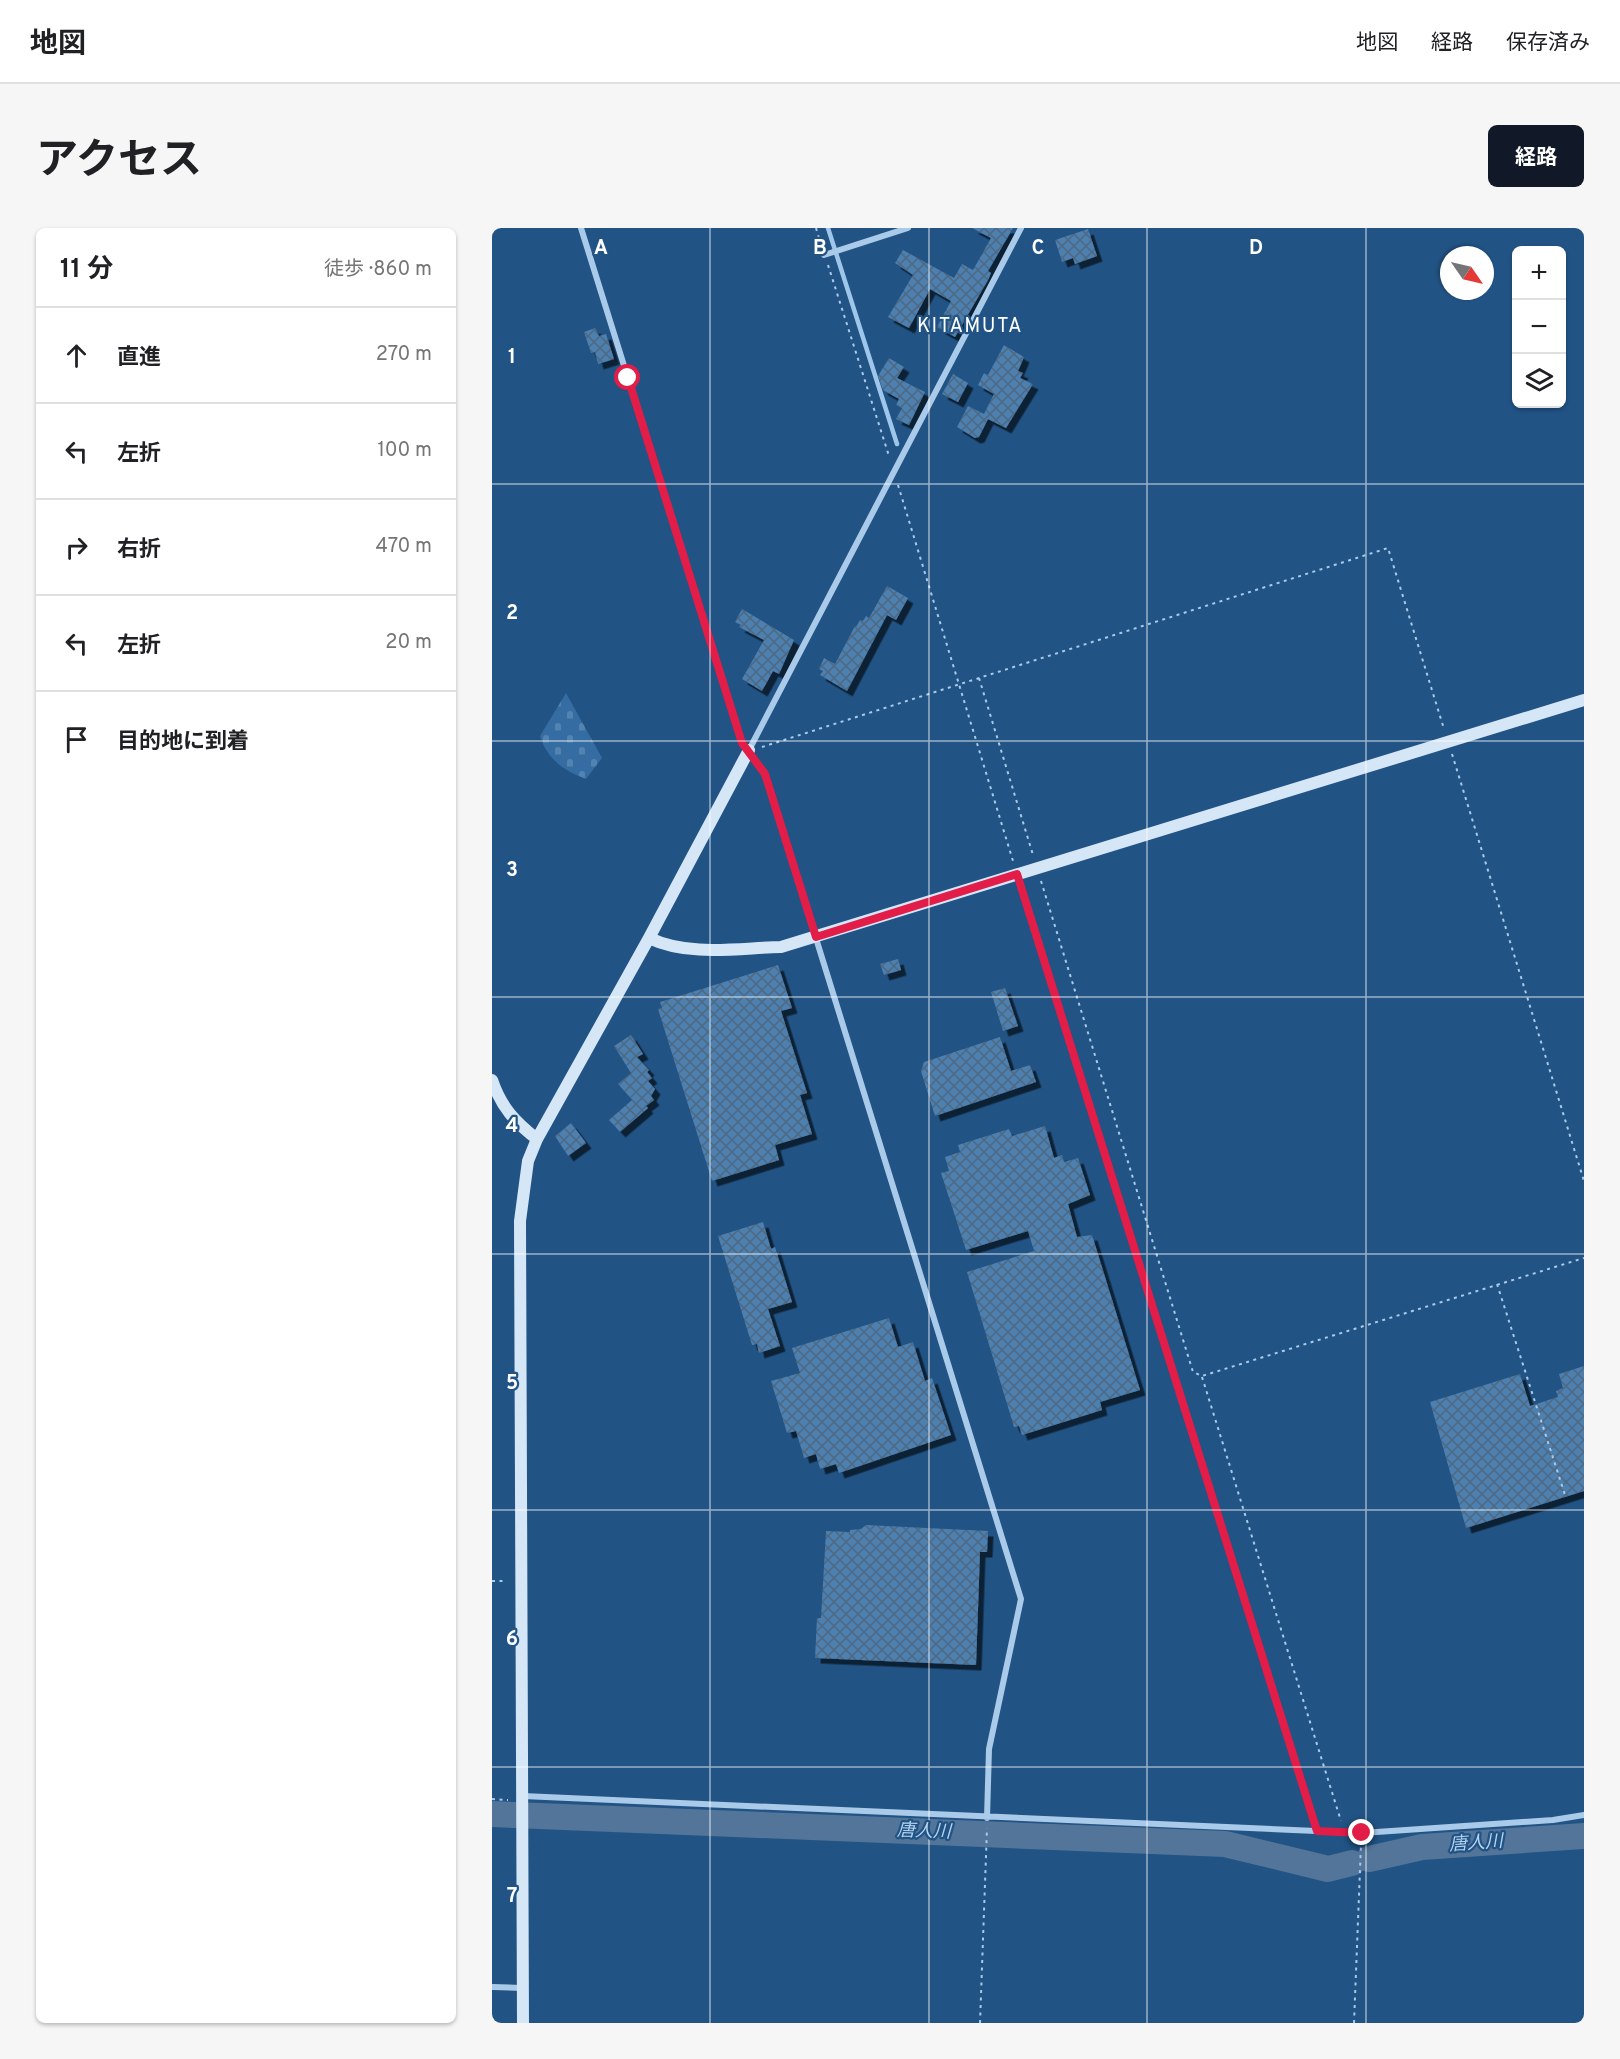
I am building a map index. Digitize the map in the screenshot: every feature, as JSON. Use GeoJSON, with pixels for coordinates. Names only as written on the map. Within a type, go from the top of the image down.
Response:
{"type":"FeatureCollection","features":[{"type":"Feature","properties":{"kind":"street"},"geometry":{"type":"LineString","coordinates":[[581,228],[742,743],[765,774],[1022,1599],[989,1749],[987,1821]]}},
{"type":"Feature","properties":{"kind":"street"},"geometry":{"type":"LineString","coordinates":[[826,254],[908,228]]}},
{"type":"Feature","properties":{"kind":"street"},"geometry":{"type":"LineString","coordinates":[[523,2023],[520,1221],[528,1161],[537,1139],[649,938],[749,750],[1021,228]]}},
{"type":"Feature","properties":{"kind":"street"},"geometry":{"type":"LineString","coordinates":[[649,938],[669,947],[692,950],[781,947],[1584,700]]}},
{"type":"Feature","properties":{"kind":"street"},"geometry":{"type":"LineString","coordinates":[[492,1080],[498,1099],[514,1121],[537,1139]]}},
{"type":"Feature","properties":{"kind":"street"},"geometry":{"type":"LineString","coordinates":[[523,1800],[987,1821],[1362,1833],[1553,1820],[1584,1815]]}},
{"type":"Feature","properties":{"kind":"street"},"geometry":{"type":"LineString","coordinates":[[492,1987],[523,1988]]}},
{"type":"Feature","properties":{"kind":"path"},"geometry":{"type":"LineString","coordinates":[[816,228],[961,684],[1017,874],[1317,1831]]}},
{"type":"Feature","properties":{"kind":"path"},"geometry":{"type":"LineString","coordinates":[[749,750],[1388,548],[1584,1181]]}},
{"type":"Feature","properties":{"kind":"path"},"geometry":{"type":"LineString","coordinates":[[979,678],[1193,1372],[1202,1376],[1584,1257]]}},
{"type":"Feature","properties":{"kind":"path"},"geometry":{"type":"LineString","coordinates":[[1497,1284],[1566,1498]]}},
{"type":"Feature","properties":{"kind":"path"},"geometry":{"type":"LineString","coordinates":[[1202,1376],[1345,1832]]}},
{"type":"Feature","properties":{"kind":"path"},"geometry":{"type":"LineString","coordinates":[[492,1581],[520,1582]]}},
{"type":"Feature","properties":{"kind":"path"},"geometry":{"type":"LineString","coordinates":[[492,1799],[523,1800]]}},
{"type":"Feature","properties":{"kind":"path"},"geometry":{"type":"LineString","coordinates":[[980,2023],[987,1821]]}},
{"type":"Feature","properties":{"kind":"path"},"geometry":{"type":"LineString","coordinates":[[1354,2023],[1362,1833]]}},
{"type":"Feature","properties":{"kind":"green space"},"geometry":{"type":"Polygon","coordinates":[[[566,693],[602,758],[586,779],[557,763],[547,751],[540,736],[566,693]]]}},
{"type":"Feature","properties":{"kind":"building"},"geometry":{"type":"Polygon","coordinates":[[[972,228],[1013,228],[988,271],[991,273],[988,280],[955,337],[937,327],[951,301],[930,289],[909,328],[888,317],[913,275],[895,263],[903,250],[954,278],[962,264],[973,270],[991,238],[972,228]]]}},
{"type":"Feature","properties":{"kind":"building"},"geometry":{"type":"Polygon","coordinates":[[[1088,229],[1097,256],[1075,264],[1073,258],[1062,262],[1055,240],[1088,229]]]}},
{"type":"Feature","properties":{"kind":"building"},"geometry":{"type":"Polygon","coordinates":[[[595,328],[599,336],[606,334],[614,359],[598,364],[595,352],[591,353],[584,332],[595,328]]]}},
{"type":"Feature","properties":{"kind":"building"},"geometry":{"type":"Polygon","coordinates":[[[1004,345],[1024,357],[1018,371],[1023,373],[1020,378],[1033,384],[1006,428],[988,419],[979,437],[975,438],[957,427],[968,406],[984,414],[994,394],[978,385],[984,373],[988,375],[1004,345]]]}},
{"type":"Feature","properties":{"kind":"building"},"geometry":{"type":"Polygon","coordinates":[[[889,358],[904,367],[897,378],[925,392],[909,425],[896,419],[902,408],[896,405],[899,399],[883,390],[878,376],[889,358]]]}},
{"type":"Feature","properties":{"kind":"building"},"geometry":{"type":"Polygon","coordinates":[[[953,374],[968,383],[958,402],[942,394],[953,374]]]}},
{"type":"Feature","properties":{"kind":"building"},"geometry":{"type":"Polygon","coordinates":[[[887,586],[908,598],[896,620],[887,615],[847,691],[820,675],[823,671],[819,669],[824,658],[835,664],[855,626],[866,616],[869,618],[887,586]]]}},
{"type":"Feature","properties":{"kind":"building"},"geometry":{"type":"Polygon","coordinates":[[[742,609],[794,640],[779,674],[773,671],[762,691],[742,679],[764,640],[739,627],[741,625],[735,622],[742,609]]]}},
{"type":"Feature","properties":{"kind":"building"},"geometry":{"type":"Polygon","coordinates":[[[898,959],[901,970],[884,975],[880,964],[898,959]]]}},
{"type":"Feature","properties":{"kind":"building"},"geometry":{"type":"Polygon","coordinates":[[[778,965],[792,1008],[781,1011],[807,1093],[800,1095],[812,1134],[775,1145],[779,1160],[712,1181],[658,1009],[662,1008],[660,1002],[778,965]]]}},
{"type":"Feature","properties":{"kind":"building"},"geometry":{"type":"Polygon","coordinates":[[[1005,988],[1018,1026],[1003,1031],[991,992],[1005,988]]]}},
{"type":"Feature","properties":{"kind":"building"},"geometry":{"type":"Polygon","coordinates":[[[631,1035],[643,1054],[637,1057],[649,1070],[647,1072],[652,1078],[648,1081],[655,1089],[651,1096],[654,1100],[620,1132],[609,1120],[632,1100],[618,1084],[631,1073],[614,1046],[631,1035]]]}},
{"type":"Feature","properties":{"kind":"building"},"geometry":{"type":"Polygon","coordinates":[[[1000,1037],[1011,1071],[1030,1065],[1036,1082],[935,1116],[921,1071],[924,1062],[1000,1037]]]}},
{"type":"Feature","properties":{"kind":"building"},"geometry":{"type":"Polygon","coordinates":[[[571,1123],[586,1143],[568,1156],[555,1136],[571,1123]]]}},
{"type":"Feature","properties":{"kind":"building"},"geometry":{"type":"Polygon","coordinates":[[[1045,1126],[1054,1158],[1062,1155],[1064,1162],[1078,1158],[1090,1195],[1068,1204],[1077,1237],[1092,1235],[1140,1390],[1100,1402],[1102,1410],[1022,1435],[1019,1426],[1014,1427],[967,1272],[1034,1251],[1028,1231],[966,1250],[941,1173],[949,1171],[945,1157],[960,1152],[958,1145],[1009,1129],[1012,1136],[1045,1126]]]}},
{"type":"Feature","properties":{"kind":"building"},"geometry":{"type":"Polygon","coordinates":[[[763,1222],[771,1249],[775,1247],[792,1302],[768,1309],[780,1346],[759,1353],[757,1344],[752,1345],[718,1236],[763,1222]]]}},
{"type":"Feature","properties":{"kind":"building"},"geometry":{"type":"Polygon","coordinates":[[[889,1318],[898,1347],[913,1342],[925,1381],[932,1378],[951,1435],[839,1473],[836,1464],[820,1469],[816,1454],[804,1458],[796,1431],[787,1433],[771,1381],[800,1373],[792,1348],[889,1318]]]}},
{"type":"Feature","properties":{"kind":"building"},"geometry":{"type":"Polygon","coordinates":[[[1584,1366],[1584,1491],[1466,1528],[1430,1402],[1520,1374],[1530,1406],[1558,1397],[1556,1391],[1563,1388],[1559,1374],[1584,1366]]]}},
{"type":"Feature","properties":{"kind":"building"},"geometry":{"type":"Polygon","coordinates":[[[866,1525],[988,1531],[987,1552],[980,1552],[976,1665],[815,1658],[817,1618],[821,1618],[826,1531],[850,1532],[850,1530],[861,1529],[866,1525]]]}},
{"type":"Feature","properties":{"kind":"waterway"},"geometry":{"type":"LineString","coordinates":[[828,228],[897,444]]}},
{"type":"Feature","properties":{"kind":"waterway","name":"唐人川"},"geometry":{"type":"LineString","coordinates":[[492,1814],[1225,1844],[1328,1869],[1352,1863]]}},
{"type":"Feature","properties":{"kind":"waterway","name":"唐人川"},"geometry":{"type":"LineString","coordinates":[[1369,1859],[1422,1847],[1584,1836]]}},
{"type":"Feature","properties":{"kind":"district","name":"KITAMUTA"},"geometry":{"type":"Point","coordinates":[970,327]}},
{"type":"Feature","properties":{"kind":"route"},"geometry":{"type":"LineString","coordinates":[[628,378],[742,743],[765,774],[816,937],[1017,874],[1317,1831],[1362,1833]]}}]}
